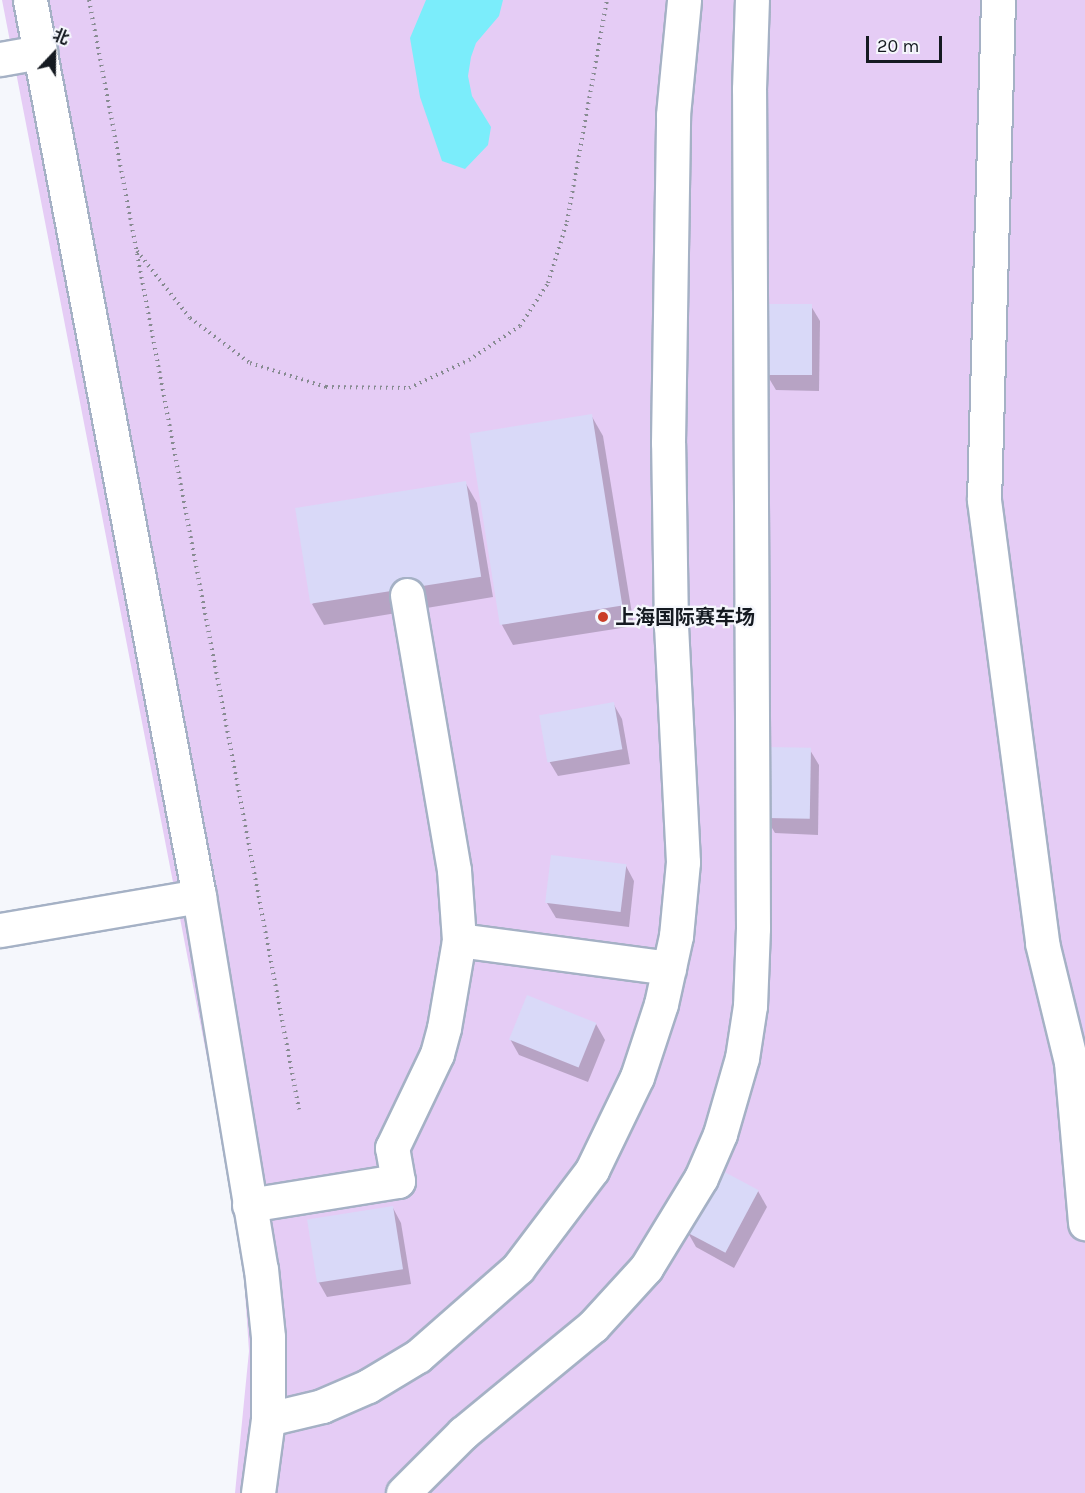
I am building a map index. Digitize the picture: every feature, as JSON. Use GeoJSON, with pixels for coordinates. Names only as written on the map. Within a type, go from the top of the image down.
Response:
{"type":"FeatureCollection","features":[{"type":"Feature","properties":{"kind":"street"},"geometry":{"type":"LineString","coordinates":[[30,0],[199,896],[249,1205],[268,1337],[268,1419],[258,1493]]}},
{"type":"Feature","properties":{"kind":"street"},"geometry":{"type":"LineString","coordinates":[[268,1419],[322,1406],[368,1386],[418,1356],[518,1268],[572,1201],[616,1124],[651,1037],[669,968],[683,862],[671,627],[668,432],[673,115],[684,0]]}},
{"type":"Feature","properties":{"kind":"street"},"geometry":{"type":"LineString","coordinates":[[403,1493],[463,1433],[592,1326],[646,1268],[701,1178],[720,1134],[742,1058],[750,1006],[753,928],[752,0]]}},
{"type":"Feature","properties":{"kind":"street"},"geometry":{"type":"LineString","coordinates":[[998,0],[984,500],[1042,943],[1071,1062],[1085,1223]]}},
{"type":"Feature","properties":{"kind":"street"},"geometry":{"type":"LineString","coordinates":[[0,59],[40,52]]}},
{"type":"Feature","properties":{"kind":"street"},"geometry":{"type":"LineString","coordinates":[[249,1205],[398,1181],[392,1148],[437,1054],[452,992],[459,940],[454,870],[407,595]]}},
{"type":"Feature","properties":{"kind":"street"},"geometry":{"type":"LineString","coordinates":[[0,930],[199,896]]}},
{"type":"Feature","properties":{"kind":"street"},"geometry":{"type":"LineString","coordinates":[[459,940],[669,968]]}},
{"type":"Feature","properties":{"kind":"path"},"geometry":{"type":"LineString","coordinates":[[89,0],[299,1109]]}},
{"type":"Feature","properties":{"kind":"path"},"geometry":{"type":"LineString","coordinates":[[136,248],[190,318],[250,363],[326,387],[409,388],[469,360],[520,326],[548,283],[567,222],[607,0]]}},
{"type":"Feature","properties":{"kind":"shaded area","name":"上海国际赛车场"},"geometry":{"type":"Polygon","coordinates":[[[2,0],[1085,0],[1085,1493],[235,1493],[249,1351],[241,1233],[2,0]]]}},
{"type":"Feature","properties":{"kind":"water"},"geometry":{"type":"Polygon","coordinates":[[[426,0],[503,0],[499,16],[476,43],[471,57],[468,76],[472,96],[491,127],[488,145],[465,169],[442,161],[420,97],[410,38],[426,0]]]}},
{"type":"Feature","properties":{"kind":"building"},"geometry":{"type":"Polygon","coordinates":[[[767,304],[812,304],[812,375],[767,375],[767,304]]]}},
{"type":"Feature","properties":{"kind":"building"},"geometry":{"type":"Polygon","coordinates":[[[592,414],[622,606],[500,625],[470,433],[592,414]]]}},
{"type":"Feature","properties":{"kind":"building"},"geometry":{"type":"Polygon","coordinates":[[[466,481],[481,577],[310,604],[295,508],[466,481]]]}},
{"type":"Feature","properties":{"kind":"building"},"geometry":{"type":"Polygon","coordinates":[[[614,702],[622,749],[547,762],[539,715],[614,702]]]}},
{"type":"Feature","properties":{"kind":"building"},"geometry":{"type":"Polygon","coordinates":[[[766,747],[811,748],[810,819],[765,818],[766,747]]]}},
{"type":"Feature","properties":{"kind":"building"},"geometry":{"type":"Polygon","coordinates":[[[551,855],[626,864],[621,912],[545,903],[551,855]]]}},
{"type":"Feature","properties":{"kind":"building"},"geometry":{"type":"Polygon","coordinates":[[[527,995],[597,1023],[579,1068],[509,1040],[527,995]]]}},
{"type":"Feature","properties":{"kind":"building"},"geometry":{"type":"Polygon","coordinates":[[[719,1169],[759,1190],[725,1253],[686,1232],[719,1169]]]}},
{"type":"Feature","properties":{"kind":"building"},"geometry":{"type":"Polygon","coordinates":[[[393,1206],[403,1269],[317,1283],[307,1220],[393,1206]]]}},
{"type":"Feature","properties":{"kind":"place","name":"上海国际赛车场"},"geometry":{"type":"Point","coordinates":[603,617]}}]}
